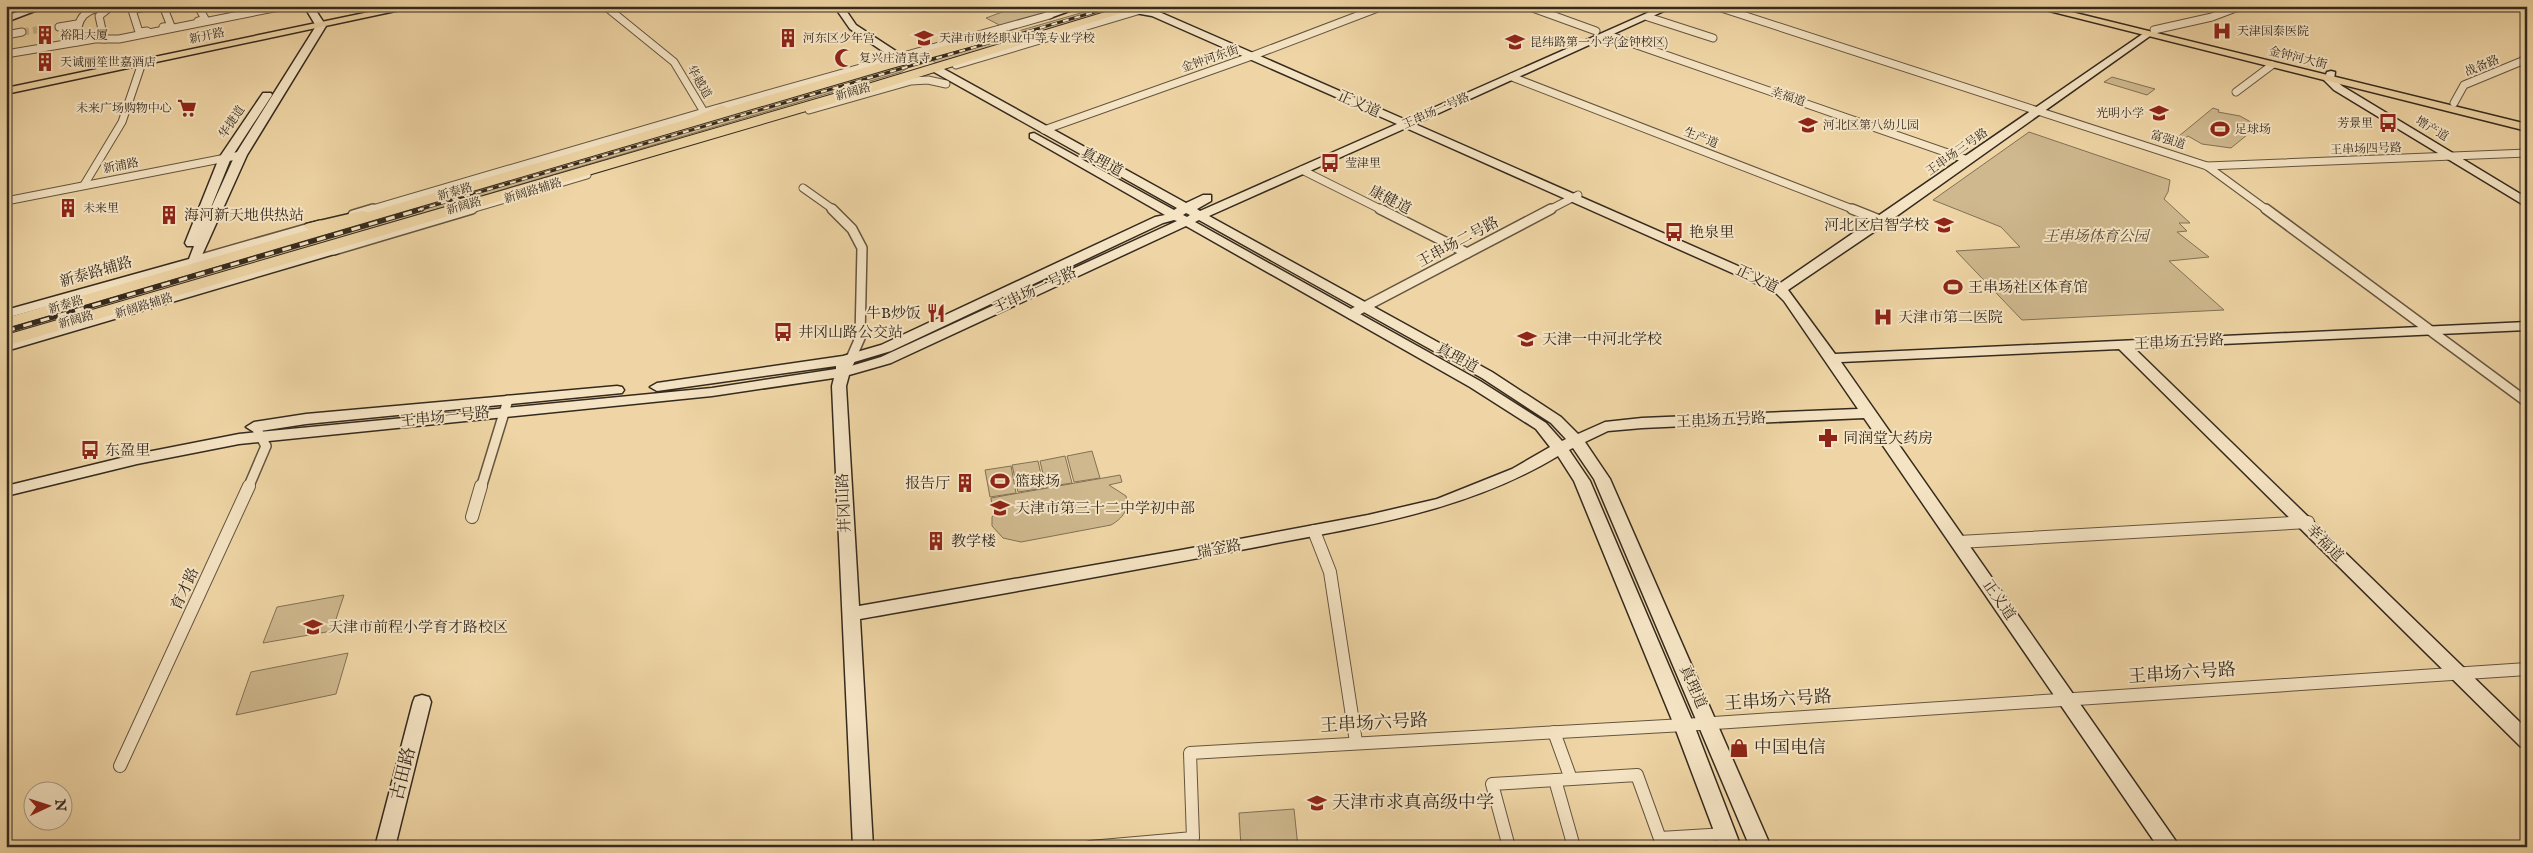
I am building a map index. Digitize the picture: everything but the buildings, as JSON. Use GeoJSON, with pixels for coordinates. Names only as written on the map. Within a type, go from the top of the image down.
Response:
{"type":"FeatureCollection","features":[{"type":"Feature","properties":{"kind":"highway","name":"新泰路"},"geometry":{"type":"LineString","coordinates":[[6,323],[314,230],[676,128],[903,59],[1097,6]]}},
{"type":"Feature","properties":{"kind":"highway","name":"新阔路"},"geometry":{"type":"LineString","coordinates":[[6,341],[331,248],[434,215],[1138,9]]}},
{"type":"Feature","properties":{"kind":"highway"},"geometry":{"type":"LineString","coordinates":[[808,107],[908,71],[912,67],[903,59]]}},
{"type":"Feature","properties":{"kind":"main road"},"geometry":{"type":"LineString","coordinates":[[8,6],[8,16]]}},
{"type":"Feature","properties":{"kind":"main road","name":"新开路"},"geometry":{"type":"LineString","coordinates":[[24,85],[142,63],[395,6]]}},
{"type":"Feature","properties":{"kind":"main road","name":"新开路"},"geometry":{"type":"LineString","coordinates":[[24,85],[414,6]]}},
{"type":"Feature","properties":{"kind":"main road","name":"金钟河大街"},"geometry":{"type":"LineString","coordinates":[[2034,6],[2150,32],[2330,77],[2454,103],[2527,121]]}},
{"type":"Feature","properties":{"kind":"main road","name":"金钟河大街"},"geometry":{"type":"LineString","coordinates":[[2058,6],[2272,65],[2330,77]]}},
{"type":"Feature","properties":{"kind":"main road","name":"金钟河大街"},"geometry":{"type":"LineString","coordinates":[[2343,80],[2527,128]]}},
{"type":"Feature","properties":{"kind":"main road"},"geometry":{"type":"LineString","coordinates":[[6,86],[24,85]]}},
{"type":"Feature","properties":{"kind":"main road"},"geometry":{"type":"LineString","coordinates":[[6,91],[24,85]]}},
{"type":"Feature","properties":{"kind":"main road"},"geometry":{"type":"LineString","coordinates":[[676,128],[722,108]]}},
{"type":"Feature","properties":{"kind":"street"},"geometry":{"type":"LineString","coordinates":[[17,6],[8,16],[6,34],[22,32]]}},
{"type":"Feature","properties":{"kind":"street"},"geometry":{"type":"LineString","coordinates":[[8,16],[44,6]]}},
{"type":"Feature","properties":{"kind":"street"},"geometry":{"type":"LineString","coordinates":[[104,39],[99,16],[112,6]]}},
{"type":"Feature","properties":{"kind":"street"},"geometry":{"type":"LineString","coordinates":[[77,42],[77,24],[85,14],[112,6]]}},
{"type":"Feature","properties":{"kind":"street"},"geometry":{"type":"LineString","coordinates":[[132,10],[141,6]]}},
{"type":"Feature","properties":{"kind":"street"},"geometry":{"type":"LineString","coordinates":[[132,10],[148,6]]}},
{"type":"Feature","properties":{"kind":"street"},"geometry":{"type":"LineString","coordinates":[[163,6],[171,26]]}},
{"type":"Feature","properties":{"kind":"street"},"geometry":{"type":"LineString","coordinates":[[198,6],[205,19]]}},
{"type":"Feature","properties":{"kind":"street"},"geometry":{"type":"LineString","coordinates":[[230,6],[234,13]]}},
{"type":"Feature","properties":{"kind":"street"},"geometry":{"type":"LineString","coordinates":[[132,10],[139,32],[263,8],[262,6]]}},
{"type":"Feature","properties":{"kind":"street"},"geometry":{"type":"LineString","coordinates":[[6,54],[77,42],[118,39],[284,6]]}},
{"type":"Feature","properties":{"kind":"street"},"geometry":{"type":"LineString","coordinates":[[297,6],[315,25]]}},
{"type":"Feature","properties":{"kind":"street"},"geometry":{"type":"LineString","coordinates":[[308,6],[315,25]]}},
{"type":"Feature","properties":{"kind":"street","name":"华越道"},"geometry":{"type":"LineString","coordinates":[[605,6],[674,62],[704,112]]}},
{"type":"Feature","properties":{"kind":"street"},"geometry":{"type":"LineString","coordinates":[[838,6],[853,27],[903,59]]}},
{"type":"Feature","properties":{"kind":"street"},"geometry":{"type":"LineString","coordinates":[[850,6],[856,16],[903,59]]}},
{"type":"Feature","properties":{"kind":"street"},"geometry":{"type":"LineString","coordinates":[[938,70],[1138,9],[1155,6]]}},
{"type":"Feature","properties":{"kind":"street","name":"正义道"},"geometry":{"type":"LineString","coordinates":[[1155,6],[1155,9],[1158,11],[1254,55],[1783,288],[2072,698],[2180,847]]}},
{"type":"Feature","properties":{"kind":"street","name":"金钟河东街"},"geometry":{"type":"LineString","coordinates":[[1044,130],[1254,55],[1383,6]]}},
{"type":"Feature","properties":{"kind":"street"},"geometry":{"type":"LineString","coordinates":[[1527,6],[1596,31]]}},
{"type":"Feature","properties":{"kind":"street","name":"王串场一号路"},"geometry":{"type":"LineString","coordinates":[[1188,215],[1302,170],[1651,6]]}},
{"type":"Feature","properties":{"kind":"street","name":"王串场一号路"},"geometry":{"type":"LineString","coordinates":[[6,481],[170,442],[258,431],[506,406],[712,392],[846,365],[886,354],[1188,215],[1404,121],[1512,77],[1671,6]]}},
{"type":"Feature","properties":{"kind":"street","name":"富强道"},"geometry":{"type":"LineString","coordinates":[[1715,6],[2207,166],[2527,402]]}},
{"type":"Feature","properties":{"kind":"street"},"geometry":{"type":"LineString","coordinates":[[2150,32],[2212,17],[2241,6]]}},
{"type":"Feature","properties":{"kind":"street"},"geometry":{"type":"LineString","coordinates":[[188,263],[314,230],[704,112],[903,59],[1049,11],[1078,7]]}},
{"type":"Feature","properties":{"kind":"street","name":"正义道"},"geometry":{"type":"LineString","coordinates":[[1138,9],[1154,13],[1254,55]]}},
{"type":"Feature","properties":{"kind":"street"},"geometry":{"type":"LineString","coordinates":[[1648,17],[1713,38]]}},
{"type":"Feature","properties":{"kind":"street"},"geometry":{"type":"LineString","coordinates":[[59,26],[77,24]]}},
{"type":"Feature","properties":{"kind":"street","name":"华捷道"},"geometry":{"type":"LineString","coordinates":[[188,263],[241,155],[315,25]]}},
{"type":"Feature","properties":{"kind":"street","name":"华捷道"},"geometry":{"type":"LineString","coordinates":[[188,263],[225,158],[315,25]]}},
{"type":"Feature","properties":{"kind":"street","name":"王串场三号路"},"geometry":{"type":"LineString","coordinates":[[1783,288],[1882,221],[2150,32]]}},
{"type":"Feature","properties":{"kind":"street","name":"幸福道"},"geometry":{"type":"LineString","coordinates":[[1608,34],[1968,160]]}},
{"type":"Feature","properties":{"kind":"street","name":"战备路"},"geometry":{"type":"LineString","coordinates":[[2454,103],[2464,85],[2527,59]]}},
{"type":"Feature","properties":{"kind":"street"},"geometry":{"type":"LineString","coordinates":[[84,185],[107,150],[132,100],[136,76],[142,63]]}},
{"type":"Feature","properties":{"kind":"street"},"geometry":{"type":"LineString","coordinates":[[2236,92],[2272,65]]}},
{"type":"Feature","properties":{"kind":"street","name":"真理道"},"geometry":{"type":"LineString","coordinates":[[938,70],[1188,215],[1351,314],[1505,401],[1541,426],[1560,448],[1582,481],[1684,725],[1728,840]]}},
{"type":"Feature","properties":{"kind":"street","name":"真理道"},"geometry":{"type":"LineString","coordinates":[[923,71],[1188,215],[1366,307],[1518,393],[1556,420],[1576,440],[1602,479],[1761,847]]}},
{"type":"Feature","properties":{"kind":"street","name":"生产道"},"geometry":{"type":"LineString","coordinates":[[1512,77],[1882,221]]}},
{"type":"Feature","properties":{"kind":"street","name":"增产道"},"geometry":{"type":"LineString","coordinates":[[2330,77],[2338,88],[2527,202]]}},
{"type":"Feature","properties":{"kind":"street","name":"新阔路辅路"},"geometry":{"type":"LineString","coordinates":[[6,348],[331,248],[808,107],[911,80],[928,80],[946,84]]}},
{"type":"Feature","properties":{"kind":"street","name":"增产道"},"geometry":{"type":"LineString","coordinates":[[2343,80],[2344,89],[2452,157]]}},
{"type":"Feature","properties":{"kind":"street"},"geometry":{"type":"LineString","coordinates":[[1404,121],[1431,133],[1404,128],[1377,130],[1404,121]]}},
{"type":"Feature","properties":{"kind":"street","name":"王串场四号路"},"geometry":{"type":"LineString","coordinates":[[2207,166],[2527,154]]}},
{"type":"Feature","properties":{"kind":"street","name":"新浦路"},"geometry":{"type":"LineString","coordinates":[[6,200],[241,155]]}},
{"type":"Feature","properties":{"kind":"street","name":"康健道"},"geometry":{"type":"LineString","coordinates":[[1302,170],[1467,253]]}},
{"type":"Feature","properties":{"kind":"street","name":"井冈山路"},"geometry":{"type":"LineString","coordinates":[[801,188],[847,223],[858,236],[862,248],[860,338],[846,365],[845,434],[863,847]]}},
{"type":"Feature","properties":{"kind":"street","name":"王串场二号路"},"geometry":{"type":"LineString","coordinates":[[1351,314],[1576,196]]}},
{"type":"Feature","properties":{"kind":"street","name":"王串场一号路"},"geometry":{"type":"LineString","coordinates":[[1188,215],[1208,198]]}},
{"type":"Feature","properties":{"kind":"street","name":"王串场一号路"},"geometry":{"type":"LineString","coordinates":[[1188,215],[1220,205]]}},
{"type":"Feature","properties":{"kind":"street","name":"新泰路辅路"},"geometry":{"type":"LineString","coordinates":[[6,314],[188,263]]}},
{"type":"Feature","properties":{"kind":"street","name":"王串场五号路"},"geometry":{"type":"LineString","coordinates":[[1836,361],[2527,326]]}},
{"type":"Feature","properties":{"kind":"street","name":"王串场五号路"},"geometry":{"type":"LineString","coordinates":[[2433,332],[2527,330]]}},
{"type":"Feature","properties":{"kind":"street"},"geometry":{"type":"LineString","coordinates":[[1823,342],[1839,357],[1868,358]]}},
{"type":"Feature","properties":{"kind":"street","name":"幸福道"},"geometry":{"type":"LineString","coordinates":[[2130,347],[2462,673],[2527,732]]}},
{"type":"Feature","properties":{"kind":"street","name":"王串场一号路"},"geometry":{"type":"LineString","coordinates":[[809,366],[846,365],[866,355],[886,354]]}},
{"type":"Feature","properties":{"kind":"street","name":"正义道"},"geometry":{"type":"LineString","coordinates":[[1836,361],[1869,413],[1962,542]]}},
{"type":"Feature","properties":{"kind":"street"},"geometry":{"type":"LineString","coordinates":[[472,517],[506,406]]}},
{"type":"Feature","properties":{"kind":"street","name":"王串场五号路"},"geometry":{"type":"LineString","coordinates":[[1576,440],[1605,427],[1642,423],[1869,413]]}},
{"type":"Feature","properties":{"kind":"street","name":"王串场一号路"},"geometry":{"type":"LineString","coordinates":[[6,491],[258,431]]}},
{"type":"Feature","properties":{"kind":"street","name":"育才路"},"geometry":{"type":"LineString","coordinates":[[120,766],[264,453],[266,446],[258,431]]}},
{"type":"Feature","properties":{"kind":"street","name":"瑞金路"},"geometry":{"type":"LineString","coordinates":[[852,614],[1314,531],[1441,503],[1518,473],[1576,440]]}},
{"type":"Feature","properties":{"kind":"street"},"geometry":{"type":"LineString","coordinates":[[1962,542],[2308,522]]}},
{"type":"Feature","properties":{"kind":"street"},"geometry":{"type":"LineString","coordinates":[[1314,531],[1330,572],[1356,742]]}},
{"type":"Feature","properties":{"kind":"street","name":"井冈山路"},"geometry":{"type":"LineString","coordinates":[[852,614],[869,847]]}},
{"type":"Feature","properties":{"kind":"street","name":"王串场六号路"},"geometry":{"type":"LineString","coordinates":[[1090,847],[1193,838],[1190,753],[1356,742],[1684,725],[2527,668]]}},
{"type":"Feature","properties":{"kind":"street","name":"幸福道"},"geometry":{"type":"LineString","coordinates":[[2462,673],[2527,742]]}},
{"type":"Feature","properties":{"kind":"street","name":"正义道"},"geometry":{"type":"LineString","coordinates":[[2072,698],[2170,847]]}},
{"type":"Feature","properties":{"kind":"street","name":"古田路"},"geometry":{"type":"LineString","coordinates":[[385,847],[422,702]]}},
{"type":"Feature","properties":{"kind":"street"},"geometry":{"type":"LineString","coordinates":[[1554,732],[1571,779]]}},
{"type":"Feature","properties":{"kind":"street"},"geometry":{"type":"LineString","coordinates":[[1509,847],[1492,784],[1637,775],[1662,842],[1728,840]]}},
{"type":"Feature","properties":{"kind":"street"},"geometry":{"type":"LineString","coordinates":[[1555,780],[1574,847]]}},
{"type":"Feature","properties":{"kind":"green space"},"geometry":{"type":"Polygon","coordinates":[[[1018,6],[1074,6],[1003,27],[986,18],[1018,6]]]}},
{"type":"Feature","properties":{"kind":"green space"},"geometry":{"type":"Polygon","coordinates":[[[1105,6],[1129,6],[936,63],[928,57],[1105,6]]]}},
{"type":"Feature","properties":{"kind":"green space"},"geometry":{"type":"Polygon","coordinates":[[[903,65],[908,68],[901,72],[6,336],[6,327],[903,65]]]}},
{"type":"Feature","properties":{"kind":"green space"},"geometry":{"type":"Polygon","coordinates":[[[2112,77],[2155,89],[2147,95],[2104,82],[2112,77]]]}},
{"type":"Feature","properties":{"kind":"green space"},"geometry":{"type":"Polygon","coordinates":[[[2213,108],[2219,110],[2218,112],[2240,116],[2258,126],[2231,148],[2202,144],[2188,136],[2185,138],[2179,136],[2213,108]]]}},
{"type":"Feature","properties":{"kind":"green space","name":"王串场体育公园"},"geometry":{"type":"Polygon","coordinates":[[[2029,132],[2170,180],[2168,192],[2164,199],[2190,223],[2179,223],[2187,231],[2177,232],[2209,257],[2169,261],[2224,310],[2022,320],[1956,251],[2020,247],[2001,227],[1933,200],[2029,132]]]}},
{"type":"Feature","properties":{"kind":"green space","name":"篮球场"},"geometry":{"type":"Polygon","coordinates":[[[1092,451],[1100,478],[1074,482],[1067,456],[1092,451]]]}},
{"type":"Feature","properties":{"kind":"green space","name":"篮球场"},"geometry":{"type":"Polygon","coordinates":[[[1065,456],[1072,483],[1046,487],[1040,461],[1065,456]]]}},
{"type":"Feature","properties":{"kind":"green space","name":"篮球场"},"geometry":{"type":"Polygon","coordinates":[[[1038,461],[1044,488],[1018,492],[1012,465],[1038,461]]]}},
{"type":"Feature","properties":{"kind":"green space","name":"篮球场"},"geometry":{"type":"Polygon","coordinates":[[[1011,466],[1016,493],[990,497],[985,470],[1011,466]]]}},
{"type":"Feature","properties":{"kind":"green space"},"geometry":{"type":"Polygon","coordinates":[[[1120,475],[1122,482],[1109,485],[1126,496],[1127,505],[1122,516],[1111,525],[1021,542],[1003,538],[992,526],[992,517],[1000,506],[992,507],[991,498],[1120,475]]]}},
{"type":"Feature","properties":{"kind":"green space"},"geometry":{"type":"Polygon","coordinates":[[[344,595],[332,631],[263,643],[277,607],[344,595]]]}},
{"type":"Feature","properties":{"kind":"green space"},"geometry":{"type":"Polygon","coordinates":[[[348,653],[336,694],[236,715],[251,672],[348,653]]]}},
{"type":"Feature","properties":{"kind":"green space"},"geometry":{"type":"Polygon","coordinates":[[[1294,809],[1298,847],[1241,847],[1239,813],[1294,809]]]}},
{"type":"Feature","properties":{"kind":"tunnel"},"geometry":{"type":"LineString","coordinates":[[22,32],[59,27]]}},
{"type":"Feature","properties":{"kind":"railway"},"geometry":{"type":"LineString","coordinates":[[418,210],[1115,6]]}},
{"type":"Feature","properties":{"kind":"railway"},"geometry":{"type":"LineString","coordinates":[[6,331],[422,209]]}},
{"type":"Feature","properties":{"kind":"place","name":"天津国泰医院"},"geometry":{"type":"Point","coordinates":[2222,31]}},
{"type":"Feature","properties":{"kind":"place","name":"裕阳大厦"},"geometry":{"type":"Point","coordinates":[45,35]}},
{"type":"Feature","properties":{"kind":"place","name":"河东区少年宫"},"geometry":{"type":"Point","coordinates":[788,38]}},
{"type":"Feature","properties":{"kind":"place","name":"天津市财经职业中等专业学校"},"geometry":{"type":"Point","coordinates":[924,38]}},
{"type":"Feature","properties":{"kind":"place","name":"昆纬路第一小学(金钟校区)"},"geometry":{"type":"Point","coordinates":[1515,42]}},
{"type":"Feature","properties":{"kind":"place","name":"复兴庄清真寺"},"geometry":{"type":"Point","coordinates":[844,58]}},
{"type":"Feature","properties":{"kind":"place","name":"天诚丽笙世嘉酒店"},"geometry":{"type":"Point","coordinates":[45,62]}},
{"type":"Feature","properties":{"kind":"place","name":"未来广场购物中心"},"geometry":{"type":"Point","coordinates":[187,108]}},
{"type":"Feature","properties":{"kind":"place","name":"光明小学"},"geometry":{"type":"Point","coordinates":[2159,113]}},
{"type":"Feature","properties":{"kind":"place","name":"芳景里"},"geometry":{"type":"Point","coordinates":[2388,123]}},
{"type":"Feature","properties":{"kind":"place","name":"河北区第八幼儿园"},"geometry":{"type":"Point","coordinates":[1808,125]}},
{"type":"Feature","properties":{"kind":"place","name":"足球场"},"geometry":{"type":"Point","coordinates":[2220,129]}},
{"type":"Feature","properties":{"kind":"place","name":"莹津里"},"geometry":{"type":"Point","coordinates":[1330,163]}},
{"type":"Feature","properties":{"kind":"place","name":"未来里"},"geometry":{"type":"Point","coordinates":[68,208]}},
{"type":"Feature","properties":{"kind":"place","name":"海河新天地供热站"},"geometry":{"type":"Point","coordinates":[169,215]}},
{"type":"Feature","properties":{"kind":"place","name":"河北区启智学校"},"geometry":{"type":"Point","coordinates":[1944,225]}},
{"type":"Feature","properties":{"kind":"place","name":"艳泉里"},"geometry":{"type":"Point","coordinates":[1674,232]}},
{"type":"Feature","properties":{"kind":"place","name":"王串场社区体育馆"},"geometry":{"type":"Point","coordinates":[1953,287]}},
{"type":"Feature","properties":{"kind":"place","name":"牛B炒饭"},"geometry":{"type":"Point","coordinates":[936,313]}},
{"type":"Feature","properties":{"kind":"place","name":"天津市第二医院"},"geometry":{"type":"Point","coordinates":[1883,317]}},
{"type":"Feature","properties":{"kind":"place","name":"井冈山路公交站"},"geometry":{"type":"Point","coordinates":[783,332]}},
{"type":"Feature","properties":{"kind":"place","name":"天津一中河北学校"},"geometry":{"type":"Point","coordinates":[1527,339]}},
{"type":"Feature","properties":{"kind":"place","name":"同润堂大药房"},"geometry":{"type":"Point","coordinates":[1828,438]}},
{"type":"Feature","properties":{"kind":"place","name":"东盈里"},"geometry":{"type":"Point","coordinates":[90,450]}},
{"type":"Feature","properties":{"kind":"place","name":"篮球场"},"geometry":{"type":"Point","coordinates":[1000,481]}},
{"type":"Feature","properties":{"kind":"place","name":"报告厅"},"geometry":{"type":"Point","coordinates":[965,483]}},
{"type":"Feature","properties":{"kind":"place","name":"天津市第三十二中学初中部"},"geometry":{"type":"Point","coordinates":[1000,508]}},
{"type":"Feature","properties":{"kind":"place","name":"教学楼"},"geometry":{"type":"Point","coordinates":[936,541]}},
{"type":"Feature","properties":{"kind":"place","name":"天津市前程小学育才路校区"},"geometry":{"type":"Point","coordinates":[313,627]}},
{"type":"Feature","properties":{"kind":"place","name":"中国电信"},"geometry":{"type":"Point","coordinates":[1739,748]}},
{"type":"Feature","properties":{"kind":"place","name":"天津市求真高级中学"},"geometry":{"type":"Point","coordinates":[1317,803]}}]}
